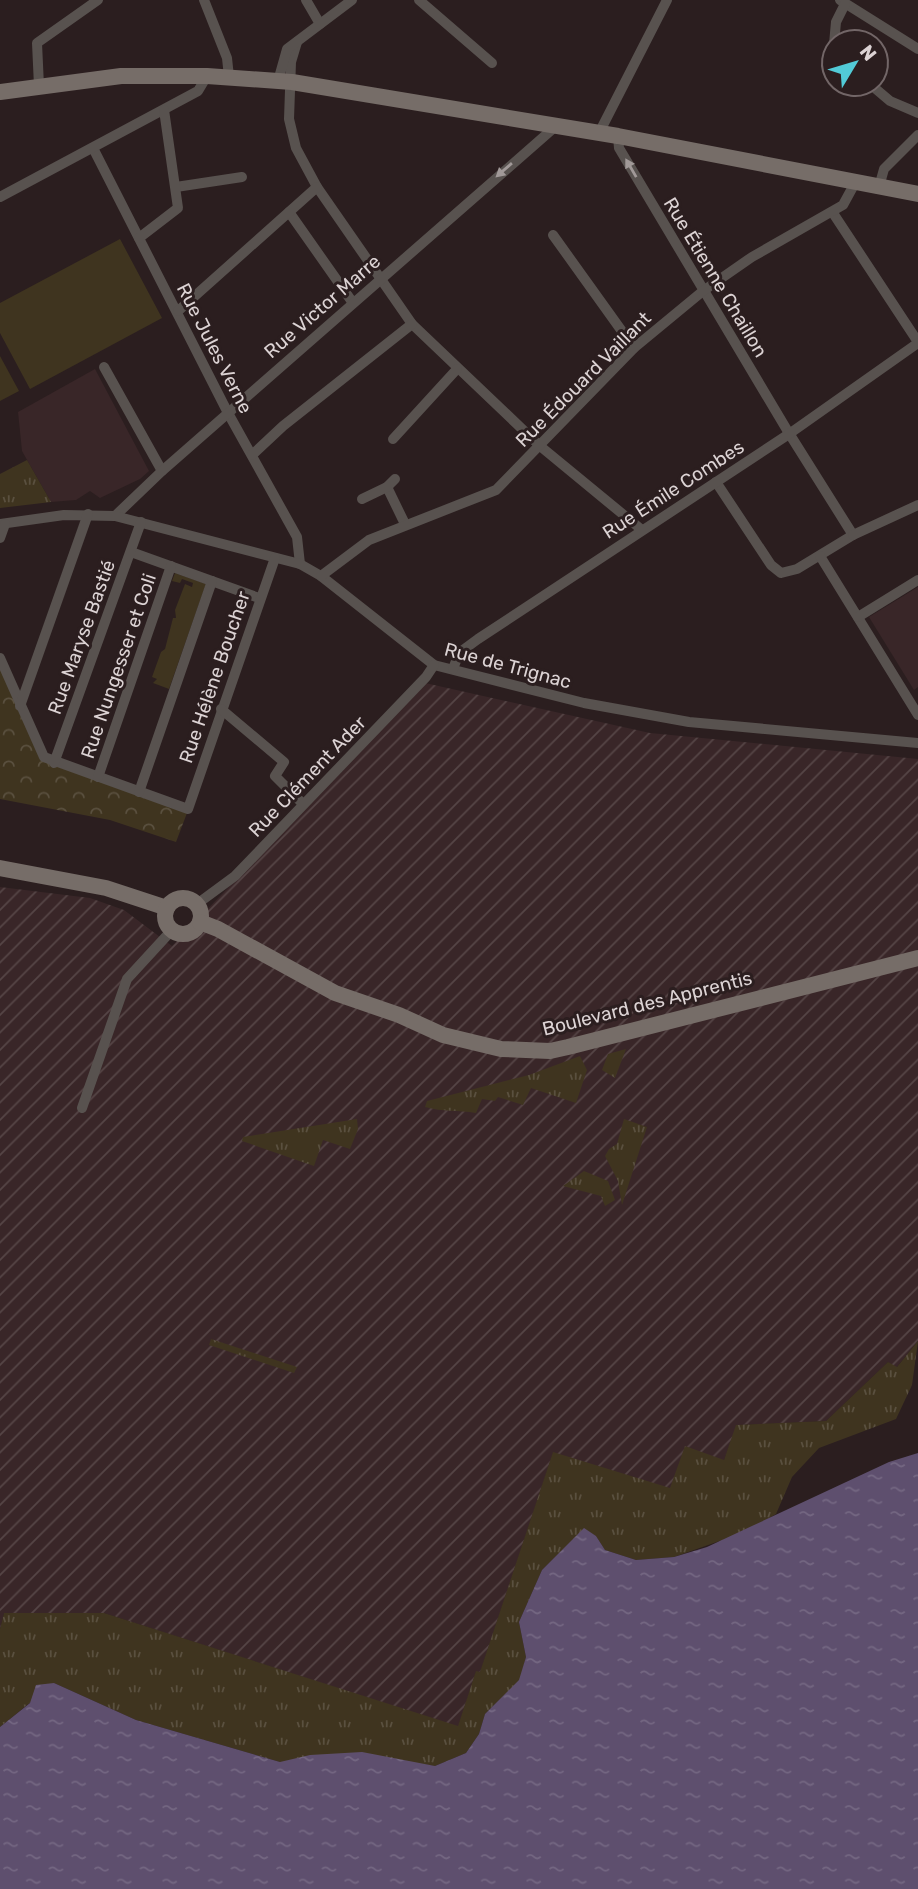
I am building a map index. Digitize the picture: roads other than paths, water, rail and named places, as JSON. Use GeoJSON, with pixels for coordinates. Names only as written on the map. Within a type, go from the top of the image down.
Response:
{"type":"FeatureCollection","features":[{"type":"Feature","properties":{"kind":"main road"},"geometry":{"type":"LineString","coordinates":[[0,92],[121,76],[207,76],[285,81],[618,136],[918,194]]}},
{"type":"Feature","properties":{"kind":"main road"},"geometry":{"type":"LineString","coordinates":[[0,868],[106,888],[167,908]]}},
{"type":"Feature","properties":{"kind":"main road"},"geometry":{"type":"LineString","coordinates":[[181,898],[197,904],[201,913],[200,922],[188,933],[172,930],[166,920],[167,908],[181,898]]}},
{"type":"Feature","properties":{"kind":"main road","name":"Boulevard des Apprentis"},"geometry":{"type":"LineString","coordinates":[[200,922],[218,929],[335,993],[468,1043],[523,1051],[568,1047],[918,958]]}},
{"type":"Feature","properties":{"kind":"street"},"geometry":{"type":"LineString","coordinates":[[39,86],[37,43],[99,0]]}},
{"type":"Feature","properties":{"kind":"street"},"geometry":{"type":"LineString","coordinates":[[204,0],[227,58],[229,77]]}},
{"type":"Feature","properties":{"kind":"street"},"geometry":{"type":"LineString","coordinates":[[306,0],[320,24]]}},
{"type":"Feature","properties":{"kind":"street"},"geometry":{"type":"LineString","coordinates":[[352,0],[284,55],[289,119],[296,148],[317,187],[412,324],[540,446],[642,530]]}},
{"type":"Feature","properties":{"kind":"street"},"geometry":{"type":"LineString","coordinates":[[419,0],[492,63]]}},
{"type":"Feature","properties":{"kind":"street"},"geometry":{"type":"LineString","coordinates":[[599,133],[667,0]]}},
{"type":"Feature","properties":{"kind":"street"},"geometry":{"type":"LineString","coordinates":[[835,28],[842,2],[918,49]]}},
{"type":"Feature","properties":{"kind":"street"},"geometry":{"type":"LineString","coordinates":[[184,76],[186,97]]}},
{"type":"Feature","properties":{"kind":"street"},"geometry":{"type":"LineString","coordinates":[[0,197],[198,91],[207,76]]}},
{"type":"Feature","properties":{"kind":"street"},"geometry":{"type":"LineString","coordinates":[[886,98],[918,113]]}},
{"type":"Feature","properties":{"kind":"street"},"geometry":{"type":"LineString","coordinates":[[139,238],[178,208],[164,110]]}},
{"type":"Feature","properties":{"kind":"street","name":"Rue Victor Marre"},"geometry":{"type":"LineString","coordinates":[[115,516],[162,471],[556,125]]}},
{"type":"Feature","properties":{"kind":"street"},"geometry":{"type":"LineString","coordinates":[[879,187],[884,169],[918,135]]}},
{"type":"Feature","properties":{"kind":"street","name":"Rue Étienne Chaillon"},"geometry":{"type":"LineString","coordinates":[[618,136],[619,148],[703,291],[853,535]]}},
{"type":"Feature","properties":{"kind":"street","name":"Rue Jules Verne"},"geometry":{"type":"LineString","coordinates":[[93,148],[228,413],[297,537],[300,564]]}},
{"type":"Feature","properties":{"kind":"street"},"geometry":{"type":"LineString","coordinates":[[176,187],[242,177]]}},
{"type":"Feature","properties":{"kind":"street","name":"Rue Édouard Vaillant"},"geometry":{"type":"LineString","coordinates":[[321,576],[369,540],[496,490],[634,348],[703,291],[752,257],[844,205],[855,183]]}},
{"type":"Feature","properties":{"kind":"street"},"geometry":{"type":"LineString","coordinates":[[178,311],[317,187]]}},
{"type":"Feature","properties":{"kind":"street"},"geometry":{"type":"LineString","coordinates":[[289,212],[353,303]]}},
{"type":"Feature","properties":{"kind":"street"},"geometry":{"type":"LineString","coordinates":[[833,213],[918,342]]}},
{"type":"Feature","properties":{"kind":"street"},"geometry":{"type":"LineString","coordinates":[[553,235],[634,348]]}},
{"type":"Feature","properties":{"kind":"street"},"geometry":{"type":"LineString","coordinates":[[252,455],[283,426],[412,324]]}},
{"type":"Feature","properties":{"kind":"street","name":"Rue Émile Combes"},"geometry":{"type":"LineString","coordinates":[[453,669],[464,649],[789,434],[918,342]]}},
{"type":"Feature","properties":{"kind":"street"},"geometry":{"type":"LineString","coordinates":[[104,367],[162,471]]}},
{"type":"Feature","properties":{"kind":"street"},"geometry":{"type":"LineString","coordinates":[[393,439],[457,369]]}},
{"type":"Feature","properties":{"kind":"street"},"geometry":{"type":"LineString","coordinates":[[716,482],[771,565],[781,573],[789,573],[853,535],[918,505]]}},
{"type":"Feature","properties":{"kind":"street"},"geometry":{"type":"LineString","coordinates":[[362,499],[391,483],[405,524]]}},
{"type":"Feature","properties":{"kind":"street"},"geometry":{"type":"LineString","coordinates":[[20,706],[88,514]]}},
{"type":"Feature","properties":{"kind":"street","name":"Rue de Trignac"},"geometry":{"type":"LineString","coordinates":[[2,524],[88,514],[115,516],[300,564],[321,576],[434,665],[584,703],[689,722],[918,743]]}},
{"type":"Feature","properties":{"kind":"street","name":"Rue Maryse Bastié"},"geometry":{"type":"LineString","coordinates":[[54,763],[141,522]]}},
{"type":"Feature","properties":{"kind":"street"},"geometry":{"type":"LineString","coordinates":[[0,538],[2,524]]}},
{"type":"Feature","properties":{"kind":"street"},"geometry":{"type":"LineString","coordinates":[[131,552],[259,598]]}},
{"type":"Feature","properties":{"kind":"street"},"geometry":{"type":"LineString","coordinates":[[820,556],[918,715]]}},
{"type":"Feature","properties":{"kind":"street","name":"Rue Hélène Boucher"},"geometry":{"type":"LineString","coordinates":[[139,792],[188,809],[275,558]]}},
{"type":"Feature","properties":{"kind":"street","name":"Rue Nungesser et Coli"},"geometry":{"type":"LineString","coordinates":[[98,777],[171,566]]}},
{"type":"Feature","properties":{"kind":"street"},"geometry":{"type":"LineString","coordinates":[[858,617],[918,580]]}},
{"type":"Feature","properties":{"kind":"street"},"geometry":{"type":"LineString","coordinates":[[0,658],[44,757],[54,763],[139,792],[212,582]]}},
{"type":"Feature","properties":{"kind":"street","name":"Rue Clément Ader"},"geometry":{"type":"LineString","coordinates":[[197,904],[235,876],[426,677],[434,665]]}},
{"type":"Feature","properties":{"kind":"street"},"geometry":{"type":"LineString","coordinates":[[221,709],[284,762],[275,776],[303,804]]}},
{"type":"Feature","properties":{"kind":"street"},"geometry":{"type":"LineString","coordinates":[[82,1108],[127,979],[172,930]]}},
{"type":"Feature","properties":{"kind":"water"},"geometry":{"type":"Polygon","coordinates":[[[918,1453],[918,1889],[0,1889],[0,1727],[30,1703],[36,1685],[54,1683],[136,1720],[280,1762],[310,1755],[362,1752],[435,1766],[466,1753],[479,1734],[485,1714],[519,1680],[526,1657],[519,1622],[542,1570],[584,1528],[596,1536],[605,1550],[636,1560],[674,1557],[707,1547],[889,1462],[918,1453]]]}}]}
